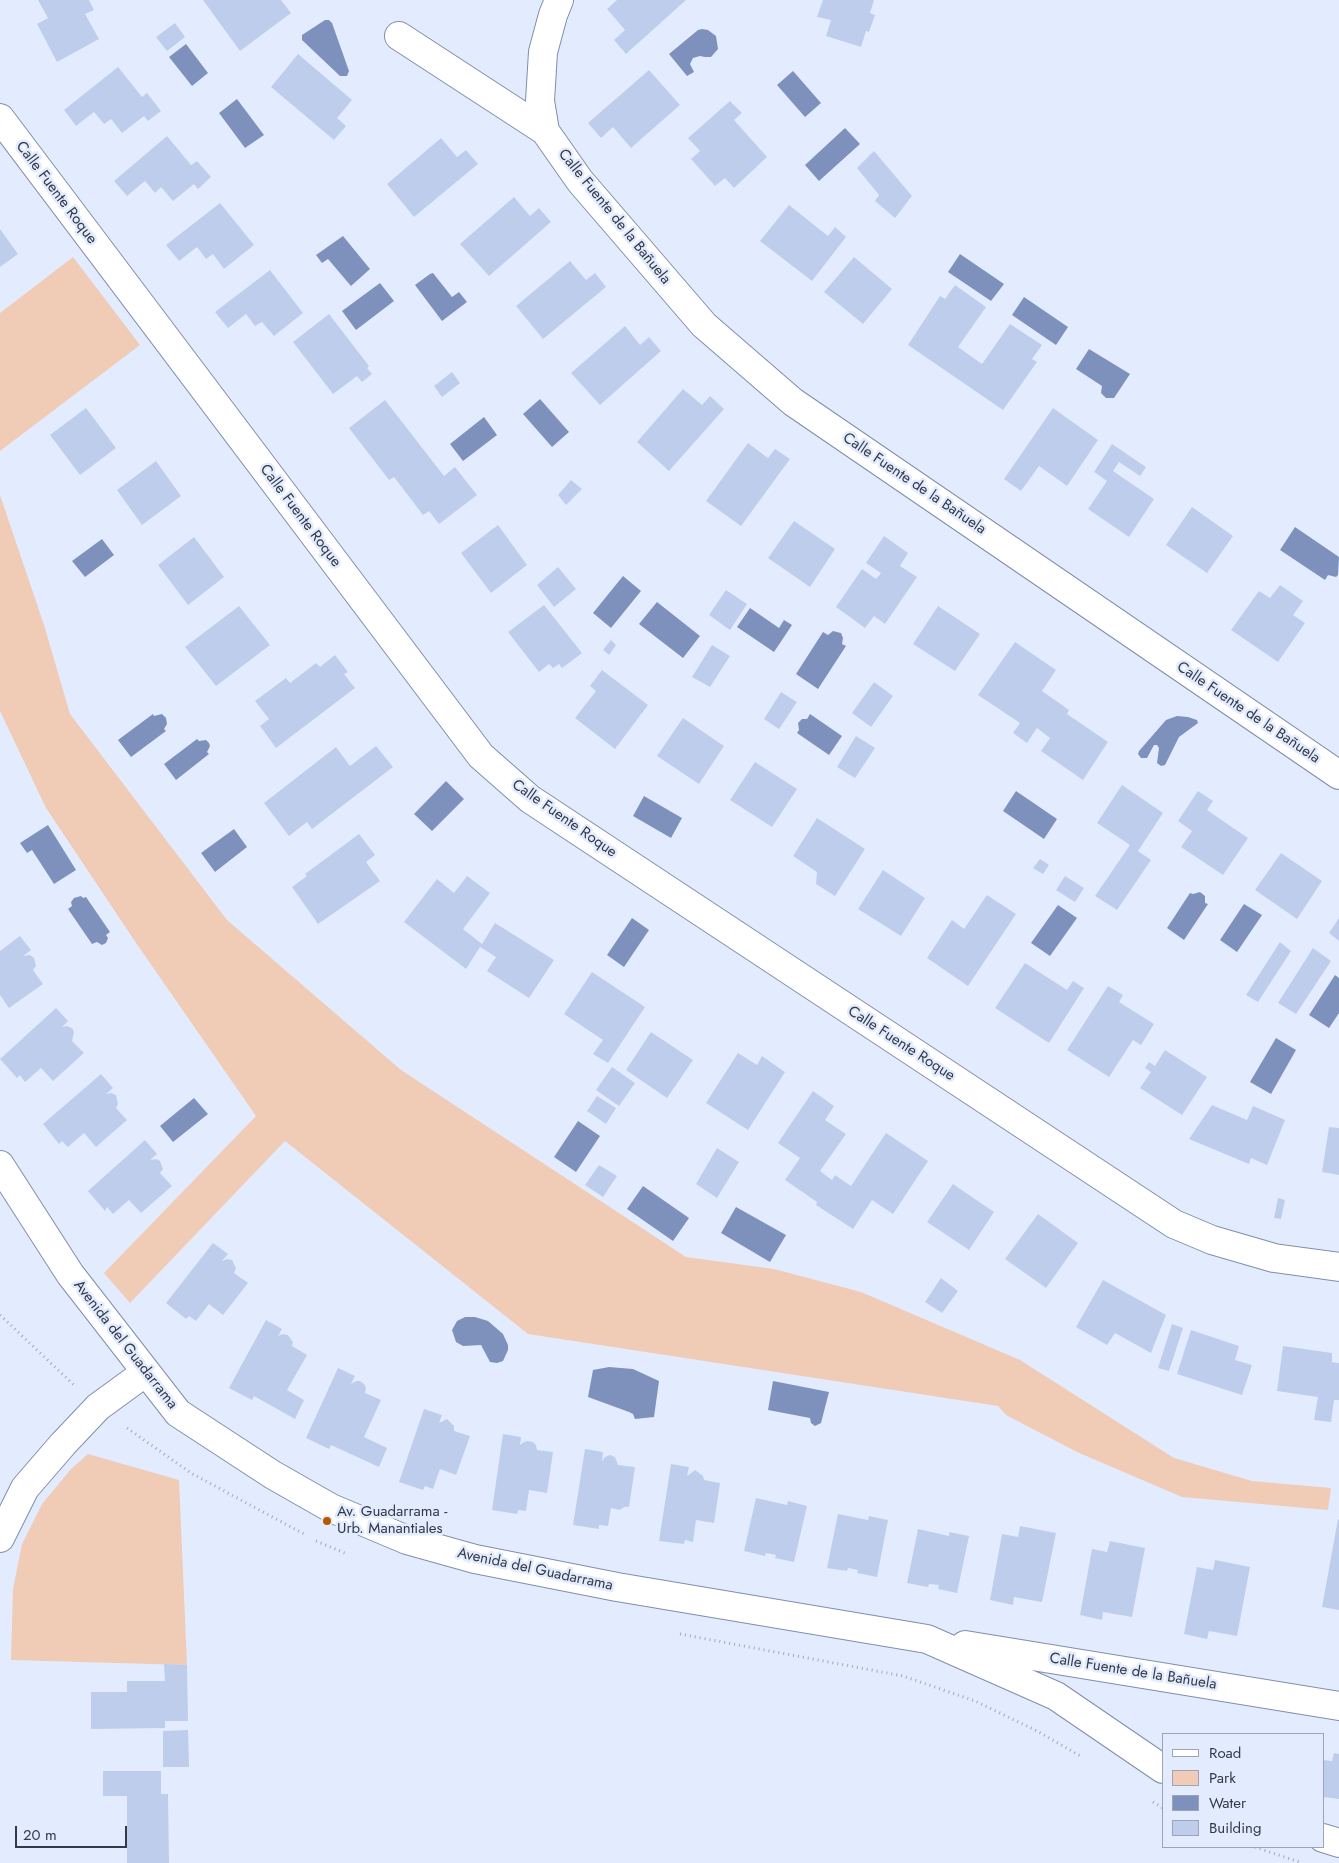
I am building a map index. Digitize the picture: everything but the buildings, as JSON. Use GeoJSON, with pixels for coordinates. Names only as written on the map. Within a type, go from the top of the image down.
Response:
{"type":"FeatureCollection","features":[{"type":"Feature","properties":{"kind":"street","name":"Calle Fuente de la Bañuela"},"geometry":{"type":"LineString","coordinates":[[545,131],[540,101],[543,52],[552,16],[559,0]]}},
{"type":"Feature","properties":{"kind":"street","name":"Calle Fuente de la Bañuela"},"geometry":{"type":"LineString","coordinates":[[399,36],[545,131],[580,181],[704,325],[793,402],[1339,775]]}},
{"type":"Feature","properties":{"kind":"street","name":"Calle Fuente Roque"},"geometry":{"type":"LineString","coordinates":[[0,118],[481,756],[530,799],[1174,1224],[1212,1240],[1274,1258],[1339,1267]]}},
{"type":"Feature","properties":{"kind":"street","name":"Avenida del Guadarrama"},"geometry":{"type":"LineString","coordinates":[[0,1165],[70,1274],[178,1413],[273,1475],[331,1508],[407,1540],[475,1559],[608,1585],[927,1638],[1056,1696],[1162,1768]]}},
{"type":"Feature","properties":{"kind":"street"},"geometry":{"type":"LineString","coordinates":[[0,1538],[25,1488],[63,1444],[98,1408],[146,1372]]}},
{"type":"Feature","properties":{"kind":"street","name":"Calle Fuente de la Bañuela"},"geometry":{"type":"LineString","coordinates":[[927,1638],[1339,1706]]}},
{"type":"Feature","properties":{"kind":"street"},"geometry":{"type":"LineString","coordinates":[[1324,1838],[1339,1843]]}},
{"type":"Feature","properties":{"kind":"path"},"geometry":{"type":"LineString","coordinates":[[0,1315],[98,1408]]}},
{"type":"Feature","properties":{"kind":"path"},"geometry":{"type":"LineString","coordinates":[[1258,1848],[1302,1863]]}},
{"type":"Feature","properties":{"kind":"green space"},"geometry":{"type":"Polygon","coordinates":[[[73,257],[140,345],[0,451],[0,313],[73,257]]]}},
{"type":"Feature","properties":{"kind":"green space"},"geometry":{"type":"Polygon","coordinates":[[[0,495],[44,625],[70,714],[227,920],[401,1070],[686,1257],[774,1269],[861,1292],[1020,1360],[1174,1458],[1252,1481],[1331,1488],[1328,1510],[1182,1497],[1077,1452],[1006,1415],[998,1406],[528,1334],[285,1141],[130,1303],[104,1273],[256,1116],[134,940],[46,808],[0,711],[0,495]]]}},
{"type":"Feature","properties":{"kind":"green space"},"geometry":{"type":"Polygon","coordinates":[[[88,1454],[179,1480],[187,1665],[11,1660],[13,1589],[22,1544],[42,1504],[71,1469],[88,1454]]]}},
{"type":"Feature","properties":{"kind":"water"},"geometry":{"type":"Polygon","coordinates":[[[325,20],[329,20],[332,23],[349,71],[347,76],[340,76],[302,40],[302,35],[325,20]]]}},
{"type":"Feature","properties":{"kind":"water"},"geometry":{"type":"Polygon","coordinates":[[[698,30],[708,30],[716,36],[718,49],[711,57],[700,56],[693,58],[690,64],[694,72],[687,76],[669,54],[698,30]]]}},
{"type":"Feature","properties":{"kind":"water"},"geometry":{"type":"Polygon","coordinates":[[[186,44],[208,73],[192,86],[169,57],[186,44]]]}},
{"type":"Feature","properties":{"kind":"water"},"geometry":{"type":"Polygon","coordinates":[[[793,71],[821,103],[805,117],[777,85],[793,71]]]}},
{"type":"Feature","properties":{"kind":"water"},"geometry":{"type":"Polygon","coordinates":[[[237,99],[264,135],[245,148],[219,113],[237,99]]]}},
{"type":"Feature","properties":{"kind":"water"},"geometry":{"type":"Polygon","coordinates":[[[845,128],[860,144],[819,181],[805,165],[845,128]]]}},
{"type":"Feature","properties":{"kind":"water"},"geometry":{"type":"Polygon","coordinates":[[[343,236],[370,269],[351,286],[328,259],[322,263],[316,255],[343,236]]]}},
{"type":"Feature","properties":{"kind":"water"},"geometry":{"type":"Polygon","coordinates":[[[960,254],[1004,284],[991,301],[948,272],[960,254]]]}},
{"type":"Feature","properties":{"kind":"water"},"geometry":{"type":"Polygon","coordinates":[[[433,273],[452,297],[459,292],[467,302],[442,321],[415,285],[433,273]]]}},
{"type":"Feature","properties":{"kind":"water"},"geometry":{"type":"Polygon","coordinates":[[[380,283],[394,301],[356,330],[342,311],[380,283]]]}},
{"type":"Feature","properties":{"kind":"water"},"geometry":{"type":"Polygon","coordinates":[[[1024,297],[1068,327],[1056,345],[1012,315],[1024,297]]]}},
{"type":"Feature","properties":{"kind":"water"},"geometry":{"type":"Polygon","coordinates":[[[1089,349],[1130,374],[1114,398],[1106,398],[1101,393],[1102,386],[1076,369],[1089,349]]]}},
{"type":"Feature","properties":{"kind":"water"},"geometry":{"type":"Polygon","coordinates":[[[540,399],[569,432],[552,447],[523,414],[540,399]]]}},
{"type":"Feature","properties":{"kind":"water"},"geometry":{"type":"Polygon","coordinates":[[[484,417],[497,435],[463,461],[450,444],[484,417]]]}},
{"type":"Feature","properties":{"kind":"water"},"geometry":{"type":"Polygon","coordinates":[[[1295,527],[1339,557],[1338,575],[1336,577],[1328,575],[1325,580],[1280,550],[1295,527]]]}},
{"type":"Feature","properties":{"kind":"water"},"geometry":{"type":"Polygon","coordinates":[[[102,539],[114,555],[85,577],[72,561],[102,539]]]}},
{"type":"Feature","properties":{"kind":"water"},"geometry":{"type":"Polygon","coordinates":[[[623,576],[641,591],[611,628],[593,613],[623,576]]]}},
{"type":"Feature","properties":{"kind":"water"},"geometry":{"type":"Polygon","coordinates":[[[657,602],[700,636],[683,658],[639,624],[657,602]]]}},
{"type":"Feature","properties":{"kind":"water"},"geometry":{"type":"Polygon","coordinates":[[[750,608],[779,628],[784,620],[792,625],[774,652],[737,627],[750,608]]]}},
{"type":"Feature","properties":{"kind":"water"},"geometry":{"type":"Polygon","coordinates":[[[833,631],[841,633],[843,638],[842,644],[846,646],[818,689],[796,674],[823,632],[828,635],[833,631]]]}},
{"type":"Feature","properties":{"kind":"water"},"geometry":{"type":"Polygon","coordinates":[[[153,714],[154,716],[162,714],[166,718],[167,724],[164,729],[166,731],[131,757],[118,740],[153,714]]]}},
{"type":"Feature","properties":{"kind":"water"},"geometry":{"type":"Polygon","coordinates":[[[810,714],[842,736],[829,755],[797,733],[799,730],[798,723],[802,719],[807,719],[810,714]]]}},
{"type":"Feature","properties":{"kind":"water"},"geometry":{"type":"Polygon","coordinates":[[[1177,716],[1197,720],[1198,723],[1179,737],[1165,765],[1161,766],[1157,763],[1159,748],[1157,745],[1154,745],[1147,758],[1141,758],[1138,754],[1139,751],[1166,720],[1177,716]]]}},
{"type":"Feature","properties":{"kind":"water"},"geometry":{"type":"Polygon","coordinates":[[[197,739],[199,741],[206,740],[209,743],[210,746],[207,752],[209,754],[176,780],[164,764],[197,739]]]}},
{"type":"Feature","properties":{"kind":"water"},"geometry":{"type":"Polygon","coordinates":[[[446,781],[464,799],[432,831],[414,814],[446,781]]]}},
{"type":"Feature","properties":{"kind":"water"},"geometry":{"type":"Polygon","coordinates":[[[1016,791],[1057,819],[1044,839],[1003,811],[1016,791]]]}},
{"type":"Feature","properties":{"kind":"water"},"geometry":{"type":"Polygon","coordinates":[[[644,796],[682,818],[671,838],[633,816],[644,796]]]}},
{"type":"Feature","properties":{"kind":"water"},"geometry":{"type":"Polygon","coordinates":[[[48,825],[76,870],[54,884],[32,850],[27,853],[20,843],[48,825]]]}},
{"type":"Feature","properties":{"kind":"water"},"geometry":{"type":"Polygon","coordinates":[[[234,829],[247,847],[215,872],[201,853],[234,829]]]}},
{"type":"Feature","properties":{"kind":"water"},"geometry":{"type":"Polygon","coordinates":[[[1200,892],[1205,896],[1205,903],[1208,904],[1184,940],[1167,928],[1190,893],[1200,892]]]}},
{"type":"Feature","properties":{"kind":"water"},"geometry":{"type":"Polygon","coordinates":[[[81,896],[83,898],[86,897],[110,932],[106,935],[108,938],[106,943],[102,945],[97,942],[92,944],[68,909],[72,906],[71,902],[74,898],[81,896]]]}},
{"type":"Feature","properties":{"kind":"water"},"geometry":{"type":"Polygon","coordinates":[[[1244,904],[1262,915],[1237,952],[1220,940],[1244,904]]]}},
{"type":"Feature","properties":{"kind":"water"},"geometry":{"type":"Polygon","coordinates":[[[1058,905],[1077,918],[1050,956],[1031,943],[1058,905]]]}},
{"type":"Feature","properties":{"kind":"water"},"geometry":{"type":"Polygon","coordinates":[[[632,918],[649,930],[624,967],[607,955],[632,918]]]}},
{"type":"Feature","properties":{"kind":"water"},"geometry":{"type":"Polygon","coordinates":[[[1335,975],[1339,978],[1339,1013],[1329,1028],[1309,1015],[1335,975]]]}},
{"type":"Feature","properties":{"kind":"water"},"geometry":{"type":"Polygon","coordinates":[[[1276,1038],[1296,1050],[1271,1094],[1250,1082],[1276,1038]]]}},
{"type":"Feature","properties":{"kind":"water"},"geometry":{"type":"Polygon","coordinates":[[[194,1098],[208,1114],[173,1142],[160,1126],[194,1098]]]}},
{"type":"Feature","properties":{"kind":"water"},"geometry":{"type":"Polygon","coordinates":[[[578,1121],[600,1136],[576,1172],[554,1157],[578,1121]]]}},
{"type":"Feature","properties":{"kind":"water"},"geometry":{"type":"Polygon","coordinates":[[[643,1186],[689,1218],[673,1241],[627,1209],[643,1186]]]}},
{"type":"Feature","properties":{"kind":"water"},"geometry":{"type":"Polygon","coordinates":[[[736,1207],[786,1235],[770,1262],[721,1233],[736,1207]]]}},
{"type":"Feature","properties":{"kind":"water"},"geometry":{"type":"Polygon","coordinates":[[[465,1317],[475,1317],[488,1321],[503,1334],[508,1350],[503,1361],[497,1363],[490,1362],[481,1345],[463,1346],[456,1342],[452,1330],[457,1321],[465,1317]]]}},
{"type":"Feature","properties":{"kind":"water"},"geometry":{"type":"Polygon","coordinates":[[[609,1367],[633,1369],[659,1381],[654,1417],[635,1419],[633,1414],[629,1412],[588,1397],[593,1370],[609,1367]]]}},
{"type":"Feature","properties":{"kind":"water"},"geometry":{"type":"Polygon","coordinates":[[[773,1381],[829,1392],[821,1423],[815,1426],[811,1423],[810,1418],[768,1410],[773,1381]]]}},
{"type":"Feature","properties":{"kind":"place","name":"Av. Guadarrama - Urb. Manantiales"},"geometry":{"type":"Point","coordinates":[327,1521]}}]}
